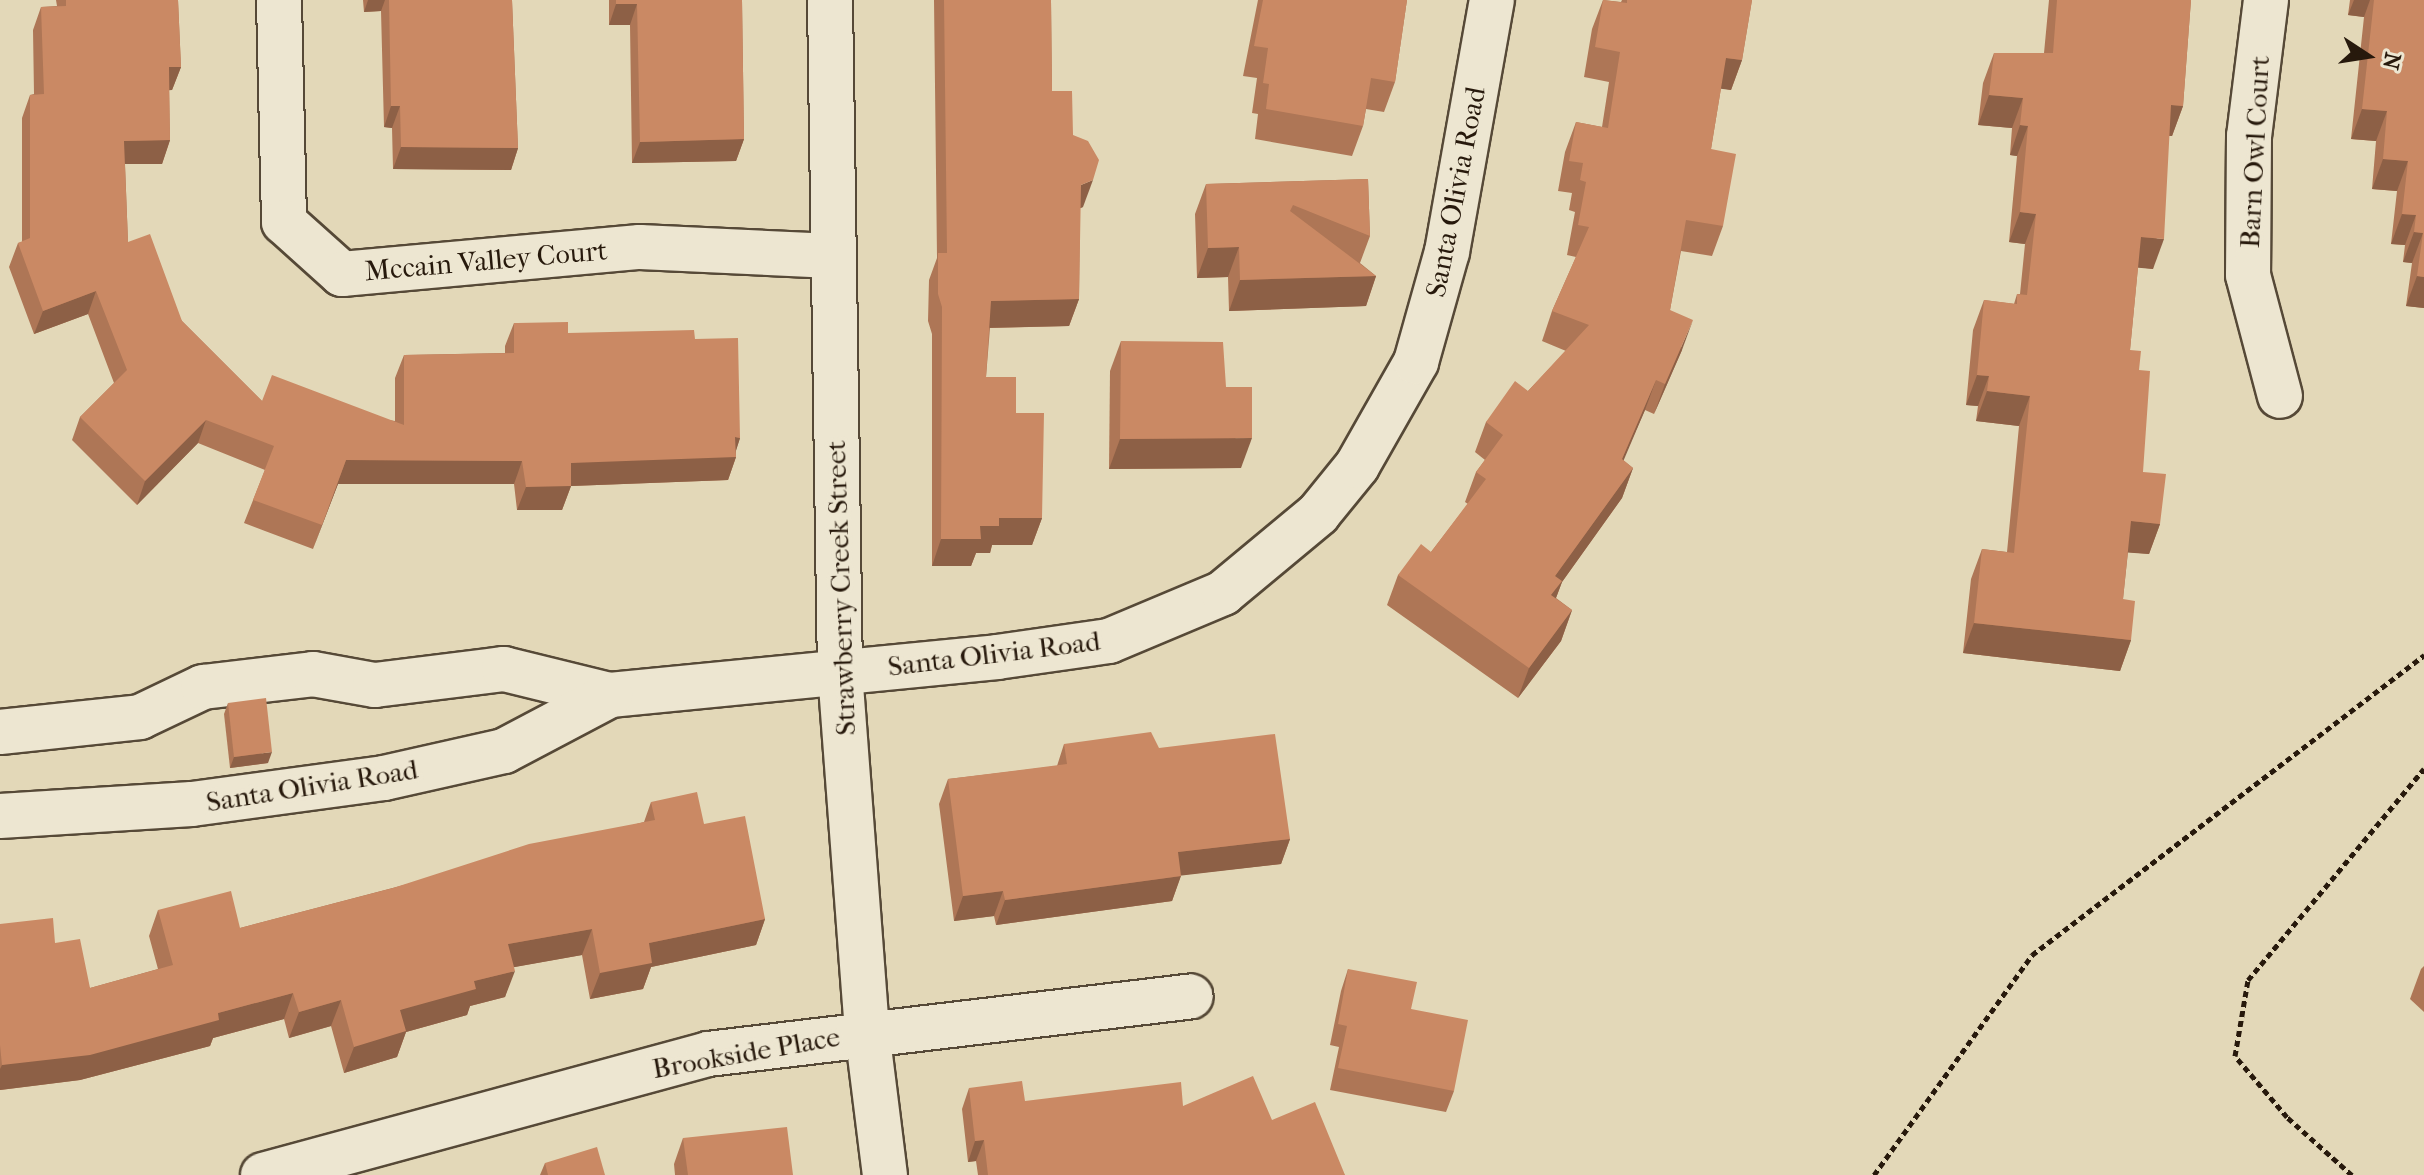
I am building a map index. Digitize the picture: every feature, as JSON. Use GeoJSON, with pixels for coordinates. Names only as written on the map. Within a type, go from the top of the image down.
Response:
{"type":"FeatureCollection","features":[{"type":"Feature","properties":{"kind":"street","name":"Mccain Valley Court"},"geometry":{"type":"LineString","coordinates":[[279,0],[284,222],[342,274],[640,247],[833,256]]}},
{"type":"Feature","properties":{"kind":"street","name":"Strawberry Creek Street"},"geometry":{"type":"LineString","coordinates":[[830,0],[840,672],[867,1031],[885,1175]]}},
{"type":"Feature","properties":{"kind":"street","name":"Santa Olivia Road"},"geometry":{"type":"LineString","coordinates":[[0,732],[140,717],[203,687],[313,674],[375,685],[504,669],[610,695],[840,672],[1109,641],[1223,593],[1318,514],[1357,466],[1416,362],[1447,252],[1492,0]]}},
{"type":"Feature","properties":{"kind":"street","name":"Barn Owl Court"},"geometry":{"type":"LineString","coordinates":[[2266,0],[2249,136],[2248,275],[2280,396]]}},
{"type":"Feature","properties":{"kind":"street","name":"Santa Olivia Road"},"geometry":{"type":"LineString","coordinates":[[0,816],[192,804],[384,778],[504,751],[610,695]]}},
{"type":"Feature","properties":{"kind":"street","name":"Brookside Place"},"geometry":{"type":"LineString","coordinates":[[263,1175],[708,1054],[867,1031],[1191,996]]}},
{"type":"Feature","properties":{"kind":"path"},"geometry":{"type":"LineString","coordinates":[[1874,1175],[2032,955],[2424,655]]}},
{"type":"Feature","properties":{"kind":"path"},"geometry":{"type":"LineString","coordinates":[[2352,1175],[2287,1117],[2235,1056],[2248,980],[2424,769]]}},
{"type":"Feature","properties":{"kind":"building"},"geometry":{"type":"Polygon","coordinates":[[[66,0],[178,0],[181,67],[169,67],[170,140],[124,141],[128,242],[150,234],[182,321],[262,401],[272,375],[404,425],[404,355],[514,353],[514,323],[568,322],[568,333],[694,330],[695,339],[738,338],[740,438],[735,437],[736,457],[571,463],[571,486],[526,487],[522,461],[346,460],[322,525],[253,500],[274,446],[206,420],[145,481],[80,417],[127,370],[96,291],[43,311],[18,243],[30,238],[30,95],[44,94],[41,7],[66,6],[66,0]]]}},
{"type":"Feature","properties":{"kind":"building"},"geometry":{"type":"Polygon","coordinates":[[[389,0],[512,0],[518,148],[401,147],[400,106],[391,106],[389,0]]]}},
{"type":"Feature","properties":{"kind":"building"},"geometry":{"type":"Polygon","coordinates":[[[616,0],[742,0],[744,139],[640,142],[637,4],[616,4],[616,0]]]}},
{"type":"Feature","properties":{"kind":"building"},"geometry":{"type":"Polygon","coordinates":[[[944,0],[1051,0],[1052,91],[1072,91],[1073,135],[1088,141],[1099,160],[1093,180],[1081,185],[1079,299],[991,301],[986,377],[1016,377],[1016,413],[1044,413],[1042,518],[999,518],[999,526],[980,526],[981,539],[941,539],[942,307],[938,294],[938,253],[947,253],[944,0]]]}},
{"type":"Feature","properties":{"kind":"building"},"geometry":{"type":"Polygon","coordinates":[[[1263,0],[1407,0],[1395,82],[1371,78],[1363,126],[1266,109],[1269,84],[1263,83],[1268,48],[1254,46],[1263,0]]]}},
{"type":"Feature","properties":{"kind":"building"},"geometry":{"type":"Polygon","coordinates":[[[1603,0],[1627,3],[1627,0],[1752,0],[1742,60],[1726,58],[1711,149],[1736,154],[1723,226],[1686,220],[1670,310],[1693,320],[1665,384],[1656,380],[1622,459],[1633,468],[1555,576],[1562,581],[1551,595],[1572,610],[1529,668],[1398,575],[1421,544],[1431,552],[1486,479],[1476,472],[1503,435],[1486,422],[1515,381],[1528,391],[1589,325],[1552,311],[1589,227],[1578,225],[1586,182],[1580,180],[1583,163],[1569,161],[1576,122],[1608,128],[1620,52],[1595,47],[1603,0]]]}},
{"type":"Feature","properties":{"kind":"building"},"geometry":{"type":"Polygon","coordinates":[[[2057,0],[2191,0],[2183,106],[2171,105],[2164,239],[2141,237],[2130,350],[2141,351],[2139,370],[2150,371],[2143,472],[2166,474],[2160,524],[2131,521],[2123,599],[2135,601],[2131,640],[1974,623],[1982,549],[2014,553],[2030,396],[1987,391],[1989,376],[1977,375],[1984,300],[2017,304],[2017,294],[2027,295],[2036,214],[2020,212],[2028,126],[2020,125],[2023,98],[1989,95],[1994,53],[2053,53],[2057,0]]]}},
{"type":"Feature","properties":{"kind":"building"},"geometry":{"type":"Polygon","coordinates":[[[2374,0],[2424,0],[2424,277],[2417,276],[2423,233],[2414,232],[2416,215],[2402,214],[2408,161],[2383,159],[2387,111],[2362,109],[2374,0]]]}},
{"type":"Feature","properties":{"kind":"building"},"geometry":{"type":"Polygon","coordinates":[[[1368,179],[1370,236],[1293,205],[1290,211],[1376,276],[1240,280],[1239,247],[1208,248],[1206,184],[1368,179]]]}},
{"type":"Feature","properties":{"kind":"building"},"geometry":{"type":"Polygon","coordinates":[[[1121,341],[1223,342],[1226,387],[1252,387],[1252,438],[1120,439],[1121,341]]]}},
{"type":"Feature","properties":{"kind":"building"},"geometry":{"type":"Polygon","coordinates":[[[266,698],[272,752],[234,757],[228,703],[266,698]]]}},
{"type":"Feature","properties":{"kind":"building"},"geometry":{"type":"Polygon","coordinates":[[[1151,732],[1159,748],[1275,734],[1290,839],[1178,852],[1181,876],[1005,900],[1003,891],[963,896],[948,779],[1067,764],[1064,744],[1151,732]]]}},
{"type":"Feature","properties":{"kind":"building"},"geometry":{"type":"Polygon","coordinates":[[[697,792],[704,824],[745,816],[765,919],[649,943],[652,963],[600,973],[592,929],[508,944],[515,971],[474,981],[476,989],[400,1010],[406,1031],[354,1047],[341,1000],[299,1012],[293,993],[218,1013],[219,1020],[90,1055],[2,1065],[0,924],[53,918],[55,943],[80,939],[90,988],[173,965],[158,910],[231,891],[240,928],[393,888],[529,844],[655,820],[651,802],[697,792]]]}},
{"type":"Feature","properties":{"kind":"building"},"geometry":{"type":"Polygon","coordinates":[[[1348,969],[1417,982],[1411,1009],[1468,1020],[1454,1091],[1338,1068],[1347,1026],[1338,1024],[1348,969]]]}},
{"type":"Feature","properties":{"kind":"building"},"geometry":{"type":"Polygon","coordinates":[[[1253,1076],[1272,1120],[1315,1102],[1345,1175],[988,1175],[984,1140],[975,1141],[969,1088],[1022,1081],[1025,1101],[1181,1082],[1183,1106],[1253,1076]]]}},
{"type":"Feature","properties":{"kind":"building"},"geometry":{"type":"Polygon","coordinates":[[[787,1127],[793,1175],[688,1175],[683,1138],[787,1127]]]}},
{"type":"Feature","properties":{"kind":"building"},"geometry":{"type":"Polygon","coordinates":[[[597,1147],[605,1175],[548,1175],[545,1163],[597,1147]]]}}]}
